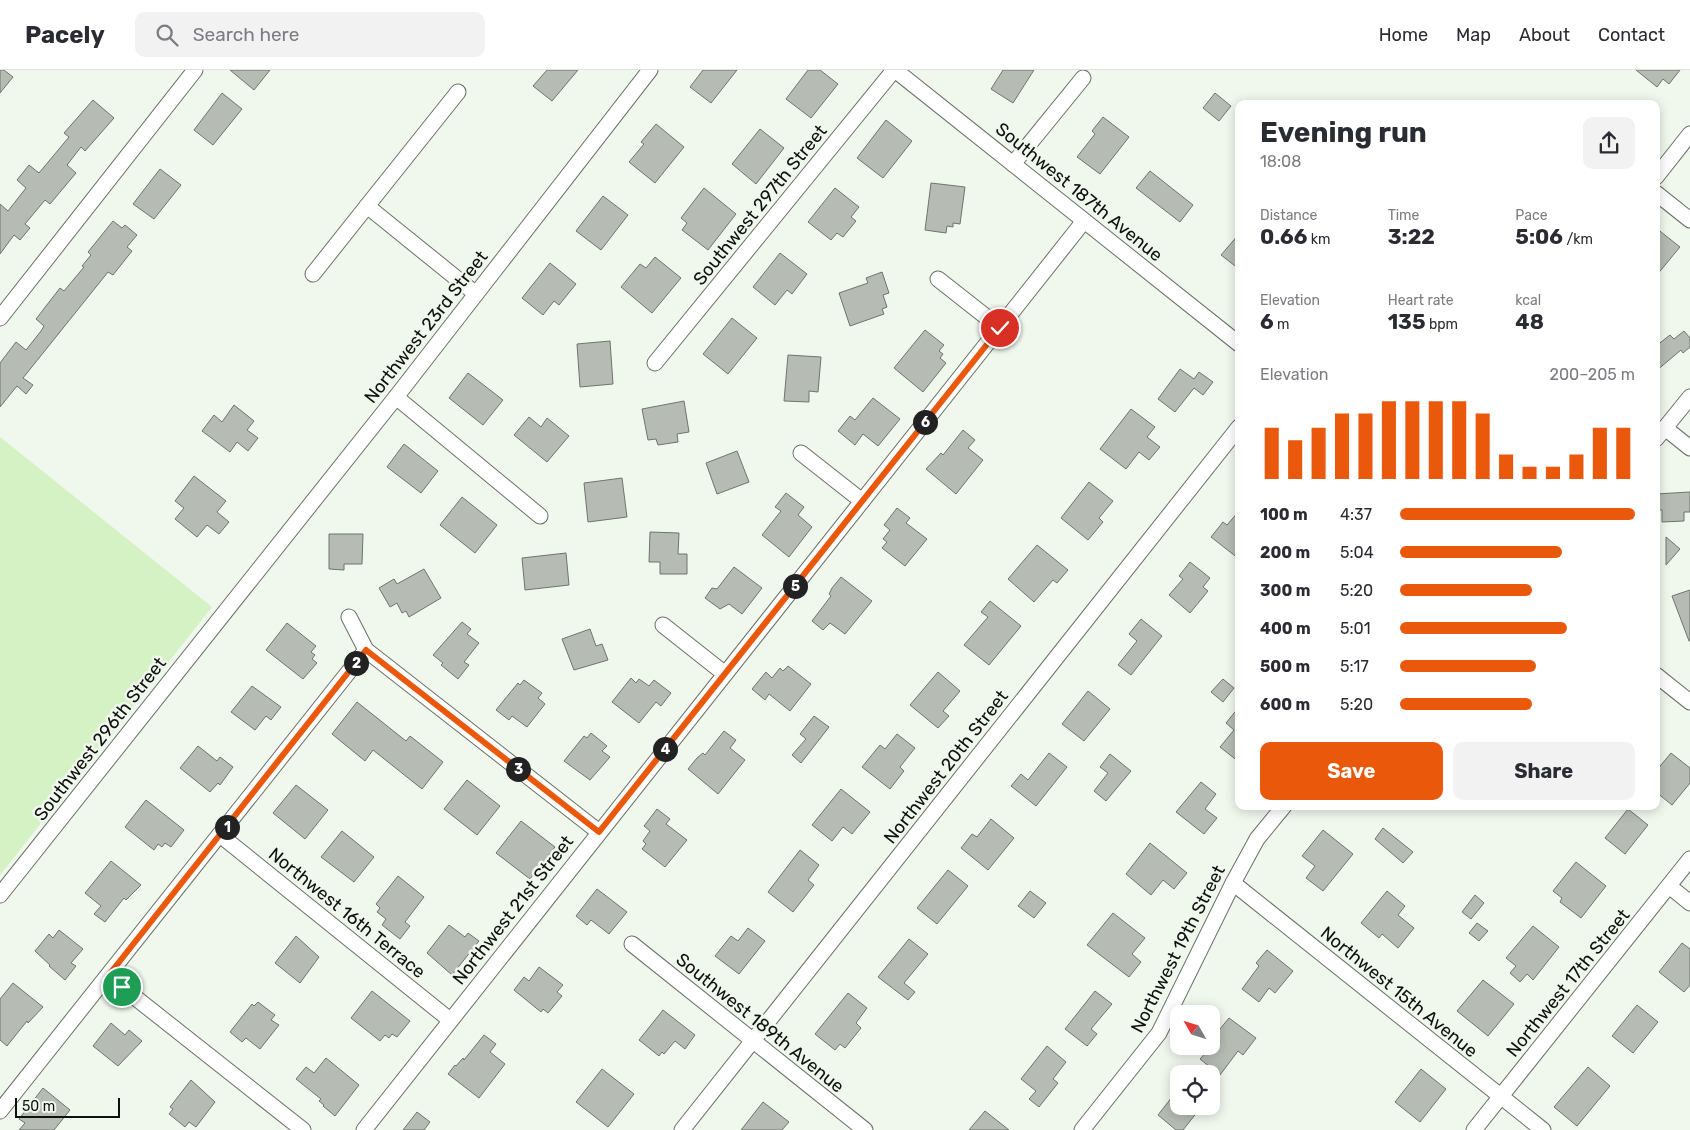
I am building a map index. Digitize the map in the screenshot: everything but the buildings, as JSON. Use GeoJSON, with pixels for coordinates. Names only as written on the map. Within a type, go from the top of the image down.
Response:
{"type":"FeatureCollection","features":[{"type":"Feature","properties":{"kind":"street"},"geometry":{"type":"LineString","coordinates":[[0,318],[195,70]]}},
{"type":"Feature","properties":{"kind":"street","name":"Northwest 23rd Street"},"geometry":{"type":"LineString","coordinates":[[229,606],[396,397],[650,70]]}},
{"type":"Feature","properties":{"kind":"street","name":"Southwest 187th Avenue"},"geometry":{"type":"LineString","coordinates":[[895,70],[1235,341]]}},
{"type":"Feature","properties":{"kind":"street","name":"Southwest 297th Street"},"geometry":{"type":"LineString","coordinates":[[655,363],[895,70]]}},
{"type":"Feature","properties":{"kind":"street"},"geometry":{"type":"LineString","coordinates":[[1013,164],[1083,78]]}},
{"type":"Feature","properties":{"kind":"street"},"geometry":{"type":"LineString","coordinates":[[313,274],[458,92]]}},
{"type":"Feature","properties":{"kind":"street"},"geometry":{"type":"LineString","coordinates":[[1660,171],[1690,134]]}},
{"type":"Feature","properties":{"kind":"street"},"geometry":{"type":"LineString","coordinates":[[1660,196],[1690,220]]}},
{"type":"Feature","properties":{"kind":"street"},"geometry":{"type":"LineString","coordinates":[[367,206],[476,294]]}},
{"type":"Feature","properties":{"kind":"street","name":"Northwest 21st Street"},"geometry":{"type":"LineString","coordinates":[[364,1130],[1084,220]]}},
{"type":"Feature","properties":{"kind":"street"},"geometry":{"type":"LineString","coordinates":[[938,279],[1000,328]]}},
{"type":"Feature","properties":{"kind":"street"},"geometry":{"type":"LineString","coordinates":[[396,397],[540,516]]}},
{"type":"Feature","properties":{"kind":"street"},"geometry":{"type":"LineString","coordinates":[[1690,397],[1661,433],[1690,448]]}},
{"type":"Feature","properties":{"kind":"street","name":"Northwest 20th Street"},"geometry":{"type":"LineString","coordinates":[[682,1130],[1235,431]]}},
{"type":"Feature","properties":{"kind":"street"},"geometry":{"type":"LineString","coordinates":[[801,453],[862,501]]}},
{"type":"Feature","properties":{"kind":"street","name":"Southwest 296th Street"},"geometry":{"type":"LineString","coordinates":[[0,894],[229,606]]}},
{"type":"Feature","properties":{"kind":"street"},"geometry":{"type":"LineString","coordinates":[[348,617],[366,650],[599,832]]}},
{"type":"Feature","properties":{"kind":"street"},"geometry":{"type":"LineString","coordinates":[[663,625],[725,674]]}},
{"type":"Feature","properties":{"kind":"street"},"geometry":{"type":"LineString","coordinates":[[0,1111],[366,650]]}},
{"type":"Feature","properties":{"kind":"street"},"geometry":{"type":"LineString","coordinates":[[1660,678],[1690,702]]}},
{"type":"Feature","properties":{"kind":"street","name":"Northwest 19th Street"},"geometry":{"type":"LineString","coordinates":[[1082,1130],[1159,1033],[1232,883],[1257,839],[1281,810]]}},
{"type":"Feature","properties":{"kind":"street","name":"Northwest 16th Terrace"},"geometry":{"type":"LineString","coordinates":[[220,835],[450,1020]]}},
{"type":"Feature","properties":{"kind":"street","name":"Northwest 17th Street"},"geometry":{"type":"LineString","coordinates":[[1474,1130],[1690,859]]}},
{"type":"Feature","properties":{"kind":"street","name":"Northwest 15th Avenue"},"geometry":{"type":"LineString","coordinates":[[1232,883],[1543,1130]]}},
{"type":"Feature","properties":{"kind":"street"},"geometry":{"type":"LineString","coordinates":[[1669,886],[1690,903]]}},
{"type":"Feature","properties":{"kind":"street","name":"Southwest 189th Avenue"},"geometry":{"type":"LineString","coordinates":[[632,944],[752,1042],[865,1130]]}},
{"type":"Feature","properties":{"kind":"street"},"geometry":{"type":"LineString","coordinates":[[108,976],[303,1130]]}},
{"type":"Feature","properties":{"kind":"green space"},"geometry":{"type":"Polygon","coordinates":[[[0,437],[212,607],[0,875],[0,437]]]}},
{"type":"Feature","properties":{"kind":"route"},"geometry":{"type":"LineString","coordinates":[[122,987],[108,976],[366,650],[599,832],[1000,328]]}}]}
